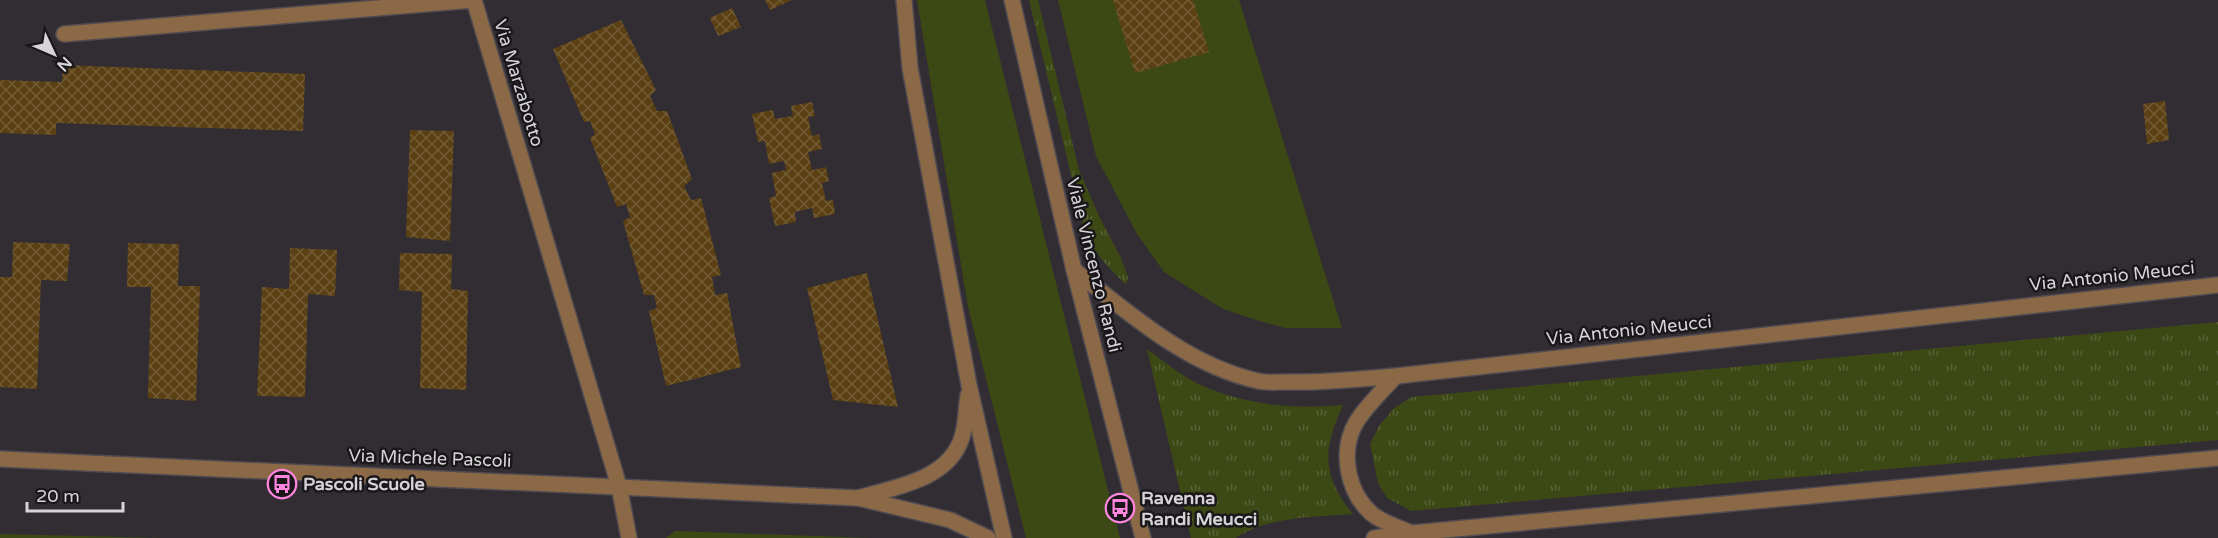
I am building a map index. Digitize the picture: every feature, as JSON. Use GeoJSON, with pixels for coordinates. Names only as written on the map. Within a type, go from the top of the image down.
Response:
{"type":"FeatureCollection","features":[{"type":"Feature","properties":{"kind":"street","name":"Via Marzabotto"},"geometry":{"type":"LineString","coordinates":[[64,34],[474,0],[619,486],[629,538]]}},
{"type":"Feature","properties":{"kind":"street"},"geometry":{"type":"LineString","coordinates":[[904,0],[910,68],[969,386],[1004,538]]}},
{"type":"Feature","properties":{"kind":"street","name":"Viale Vincenzo Randi"},"geometry":{"type":"LineString","coordinates":[[1012,0],[1074,270],[1143,538]]}},
{"type":"Feature","properties":{"kind":"street","name":"Via Antonio Meucci"},"geometry":{"type":"LineString","coordinates":[[1074,270],[1178,348],[1215,366],[1260,382],[1304,383],[1396,376],[2218,285]]}},
{"type":"Feature","properties":{"kind":"street"},"geometry":{"type":"LineString","coordinates":[[1396,376],[1356,423],[1348,446],[1348,471],[1356,495],[1372,514],[1388,524],[1412,533]]}},
{"type":"Feature","properties":{"kind":"street","name":"Via Michele Pascoli"},"geometry":{"type":"LineString","coordinates":[[858,498],[922,479],[947,463],[962,438],[969,386]]}},
{"type":"Feature","properties":{"kind":"street"},"geometry":{"type":"LineString","coordinates":[[1374,538],[2218,458]]}},
{"type":"Feature","properties":{"kind":"street","name":"Via Michele Pascoli"},"geometry":{"type":"LineString","coordinates":[[0,459],[858,498],[950,520],[988,538]]}},
{"type":"Feature","properties":{"kind":"green space"},"geometry":{"type":"Polygon","coordinates":[[[917,0],[985,0],[1120,538],[1026,538],[968,307],[917,0]]]}},
{"type":"Feature","properties":{"kind":"green space"},"geometry":{"type":"Polygon","coordinates":[[[1029,0],[1038,0],[1079,170],[1121,258],[1128,277],[1126,285],[1102,260],[1086,237],[1029,0]]]}},
{"type":"Feature","properties":{"kind":"green space"},"geometry":{"type":"Polygon","coordinates":[[[1058,0],[1239,0],[1342,328],[1285,328],[1256,320],[1223,309],[1164,272],[1137,234],[1096,156],[1058,0]]]}},
{"type":"Feature","properties":{"kind":"green space"},"geometry":{"type":"Polygon","coordinates":[[[2218,322],[2218,440],[1411,511],[1387,498],[1378,483],[1370,444],[1379,426],[1394,408],[1412,397],[2218,322]]]}},
{"type":"Feature","properties":{"kind":"green space"},"geometry":{"type":"Polygon","coordinates":[[[1147,349],[1189,379],[1207,388],[1244,400],[1303,407],[1343,405],[1332,435],[1328,461],[1335,487],[1353,514],[1308,517],[1263,525],[1236,538],[1191,538],[1147,349]]]}},
{"type":"Feature","properties":{"kind":"green space"},"geometry":{"type":"Polygon","coordinates":[[[675,531],[871,538],[666,538],[675,531]]]}},
{"type":"Feature","properties":{"kind":"green space"},"geometry":{"type":"Polygon","coordinates":[[[0,534],[163,538],[0,538],[0,534]]]}},
{"type":"Feature","properties":{"kind":"building"},"geometry":{"type":"Polygon","coordinates":[[[765,0],[792,0],[770,10],[765,0]]]}},
{"type":"Feature","properties":{"kind":"building"},"geometry":{"type":"Polygon","coordinates":[[[1113,0],[1193,0],[1209,52],[1135,73],[1113,0]]]}},
{"type":"Feature","properties":{"kind":"building"},"geometry":{"type":"Polygon","coordinates":[[[732,8],[741,27],[718,36],[710,18],[732,8]]]}},
{"type":"Feature","properties":{"kind":"building"},"geometry":{"type":"Polygon","coordinates":[[[621,20],[656,90],[650,96],[657,111],[667,111],[692,179],[684,186],[691,200],[701,198],[721,275],[712,277],[715,295],[727,293],[741,367],[666,386],[649,311],[657,308],[654,295],[644,295],[623,221],[630,217],[626,204],[617,207],[590,138],[595,134],[590,121],[584,122],[553,49],[621,20]]]}},
{"type":"Feature","properties":{"kind":"building"},"geometry":{"type":"Polygon","coordinates":[[[63,65],[305,74],[303,131],[56,123],[56,135],[0,133],[0,80],[62,82],[63,65]]]}},
{"type":"Feature","properties":{"kind":"building"},"geometry":{"type":"Polygon","coordinates":[[[2165,101],[2169,140],[2147,144],[2143,104],[2165,101]]]}},
{"type":"Feature","properties":{"kind":"building"},"geometry":{"type":"Polygon","coordinates":[[[812,102],[815,116],[808,117],[812,136],[819,134],[822,149],[808,152],[812,170],[826,167],[829,181],[822,183],[826,201],[833,200],[835,214],[814,218],[812,208],[795,212],[796,222],[775,226],[769,198],[776,196],[772,173],[786,170],[784,161],[769,164],[765,141],[758,142],[752,114],[773,110],[775,119],[793,116],[791,106],[812,102]]]}},
{"type":"Feature","properties":{"kind":"building"},"geometry":{"type":"Polygon","coordinates":[[[410,130],[454,131],[450,241],[406,237],[410,130]]]}},
{"type":"Feature","properties":{"kind":"building"},"geometry":{"type":"Polygon","coordinates":[[[13,242],[70,244],[67,281],[41,280],[37,389],[0,387],[0,277],[12,277],[13,242]]]}},
{"type":"Feature","properties":{"kind":"building"},"geometry":{"type":"Polygon","coordinates":[[[128,243],[179,244],[178,286],[200,286],[196,401],[148,398],[151,287],[127,287],[128,243]]]}},
{"type":"Feature","properties":{"kind":"building"},"geometry":{"type":"Polygon","coordinates":[[[290,248],[337,250],[335,296],[308,294],[305,397],[257,396],[262,287],[289,289],[290,248]]]}},
{"type":"Feature","properties":{"kind":"building"},"geometry":{"type":"Polygon","coordinates":[[[400,253],[452,254],[451,289],[468,291],[466,390],[420,388],[422,292],[399,290],[400,253]]]}},
{"type":"Feature","properties":{"kind":"building"},"geometry":{"type":"Polygon","coordinates":[[[867,273],[898,407],[833,400],[807,288],[867,273]]]}},
{"type":"Feature","properties":{"kind":"place","name":"Pascoli Scuole"},"geometry":{"type":"Point","coordinates":[282,484]}},
{"type":"Feature","properties":{"kind":"place","name":"Ravenna Randi Meucci"},"geometry":{"type":"Point","coordinates":[1120,508]}}]}
